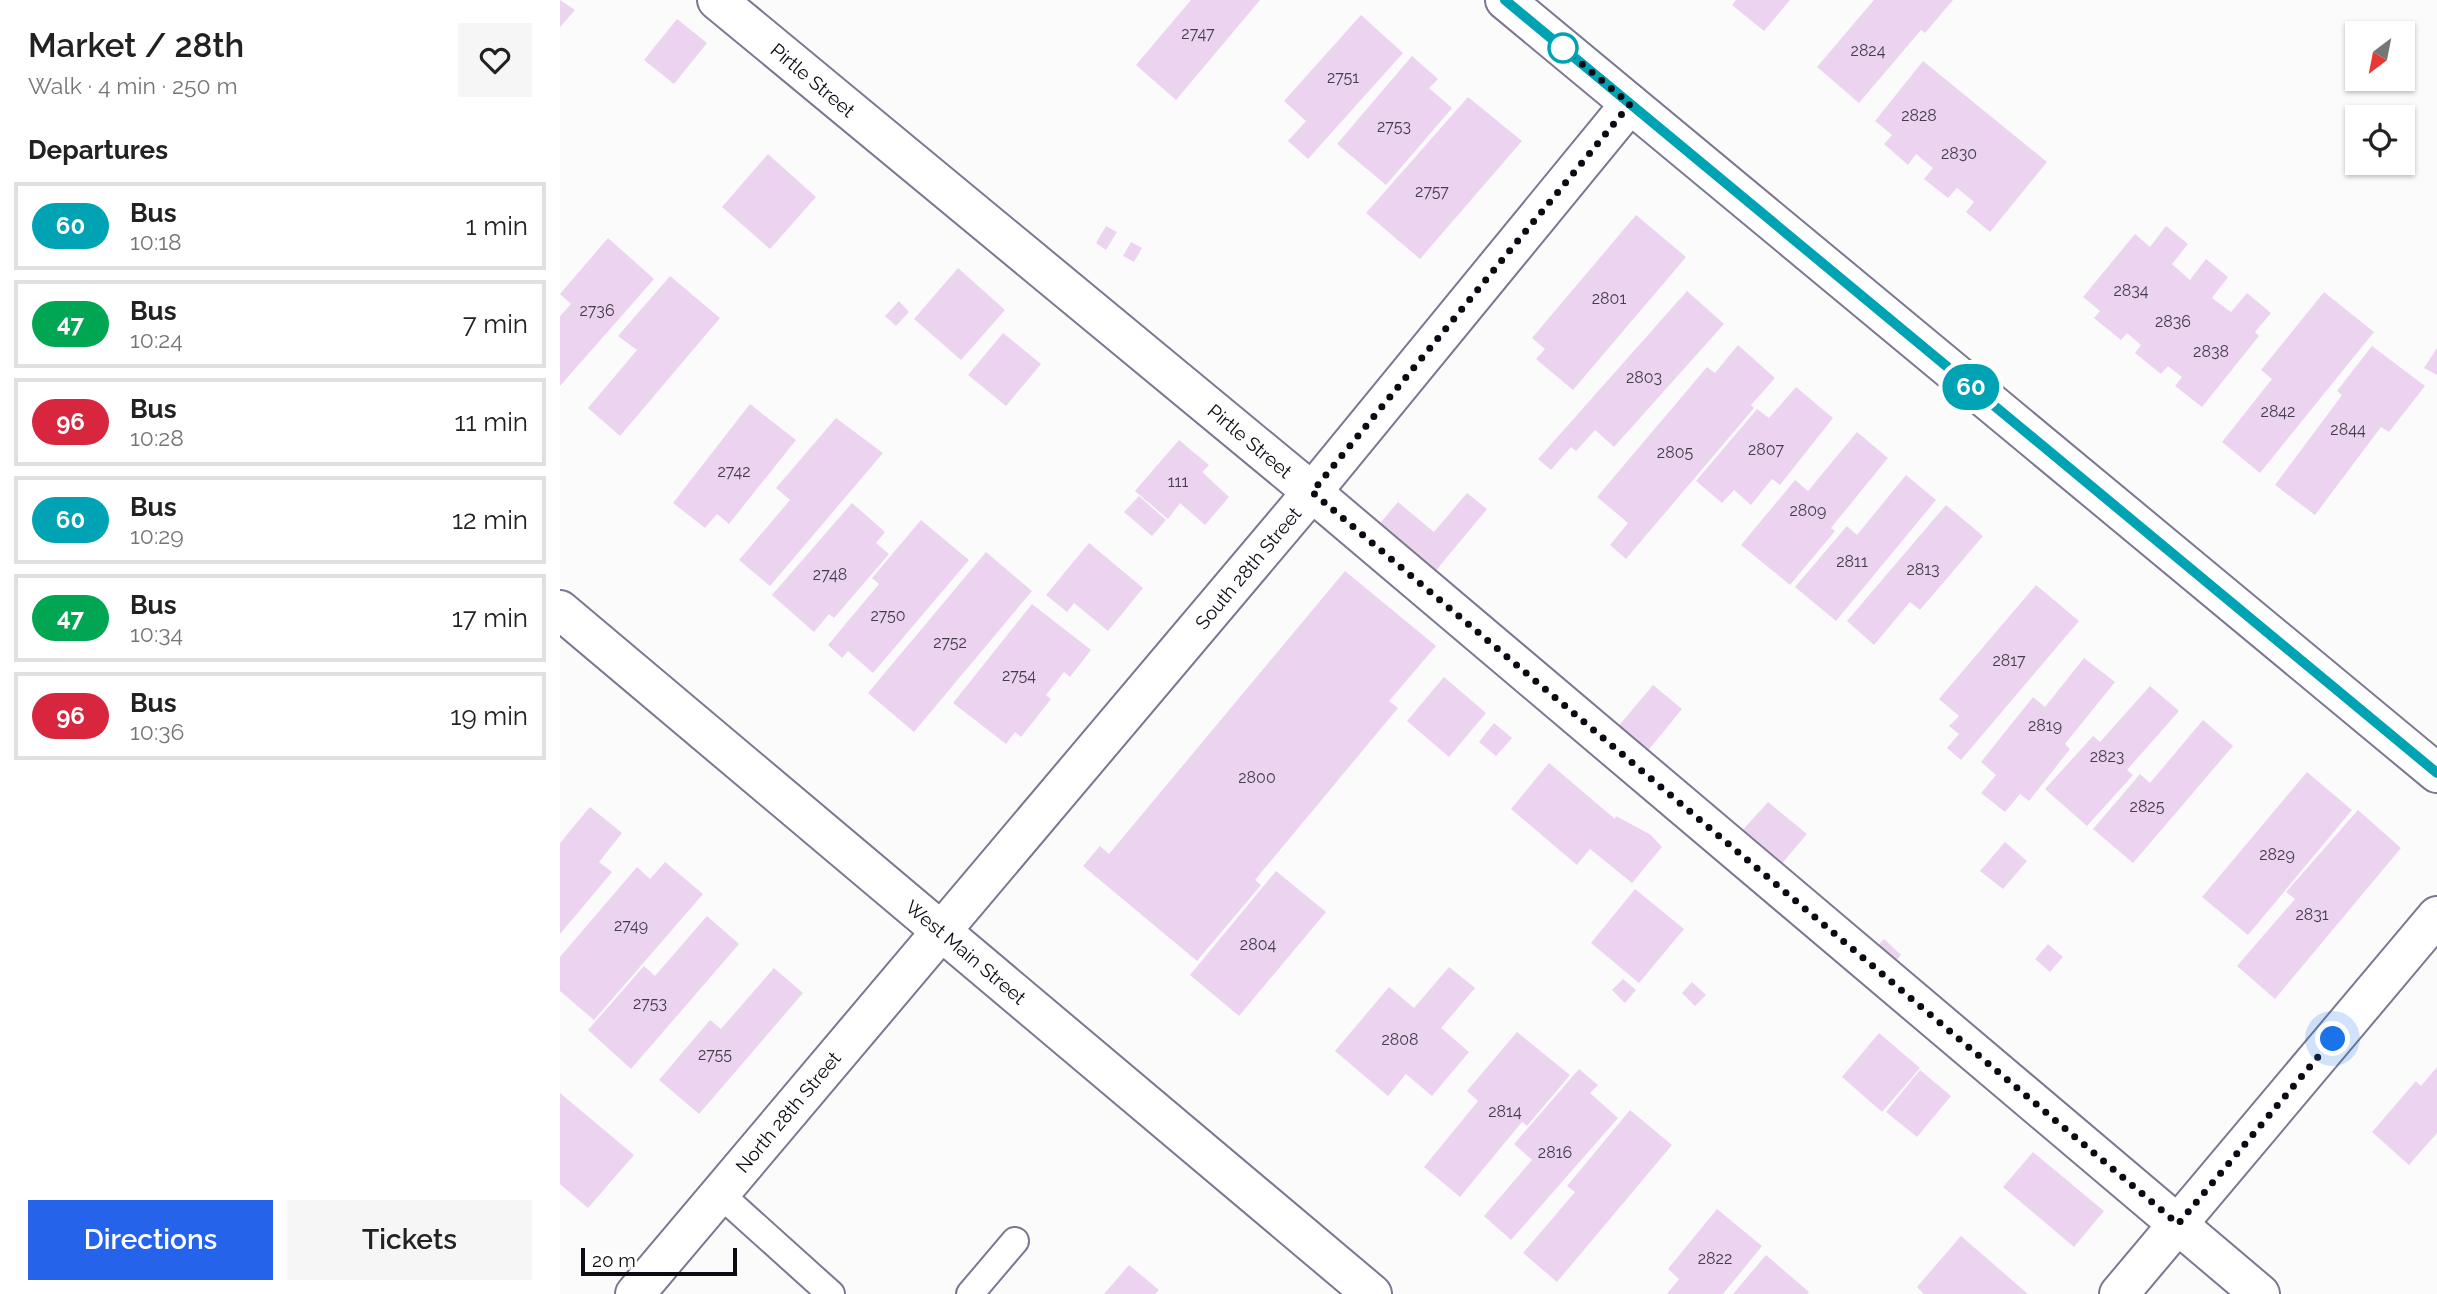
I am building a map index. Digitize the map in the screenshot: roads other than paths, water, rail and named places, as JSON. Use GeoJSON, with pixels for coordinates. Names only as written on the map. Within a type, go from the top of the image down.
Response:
{"type":"FeatureCollection","features":[{"type":"Feature","properties":{"kind":"street","name":"Pirtle Street"},"geometry":{"type":"LineString","coordinates":[[717,0],[1312,492],[2260,1294]]}},
{"type":"Feature","properties":{"kind":"street"},"geometry":{"type":"LineString","coordinates":[[1505,0],[2437,773]]}},
{"type":"Feature","properties":{"kind":"street","name":"South 28th Street"},"geometry":{"type":"LineString","coordinates":[[940,930],[1312,492],[1630,104]]}},
{"type":"Feature","properties":{"kind":"street","name":"West Main Street"},"geometry":{"type":"LineString","coordinates":[[560,610],[1373,1294]]}},
{"type":"Feature","properties":{"kind":"street"},"geometry":{"type":"LineString","coordinates":[[2119,1294],[2437,916]]}},
{"type":"Feature","properties":{"kind":"street","name":"North 28th Street"},"geometry":{"type":"LineString","coordinates":[[635,1294],[940,930]]}},
{"type":"Feature","properties":{"kind":"lane"},"geometry":{"type":"LineString","coordinates":[[720,1194],[831,1294]]}},
{"type":"Feature","properties":{"kind":"lane"},"geometry":{"type":"LineString","coordinates":[[970,1294],[1015,1241]]}}]}
